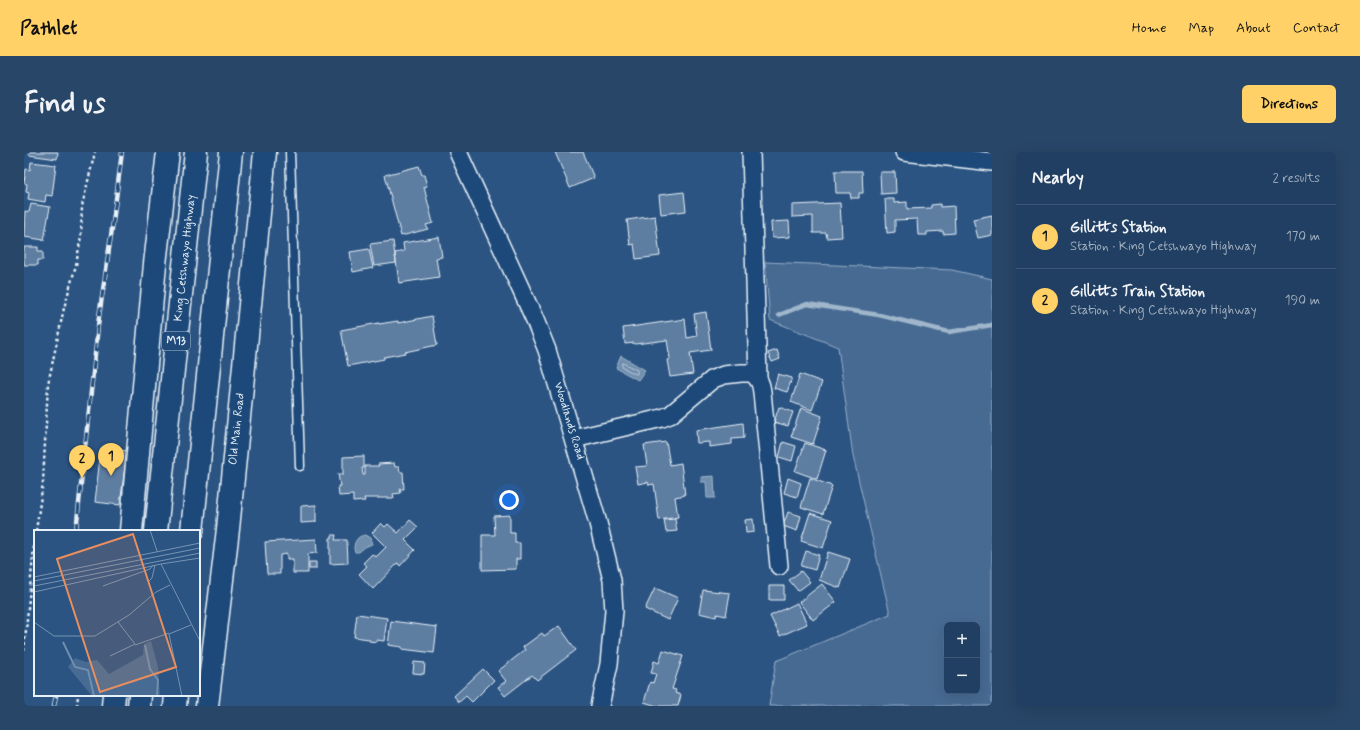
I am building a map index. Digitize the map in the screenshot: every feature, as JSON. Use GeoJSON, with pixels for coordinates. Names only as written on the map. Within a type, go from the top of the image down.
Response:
{"type":"FeatureCollection","features":[{"type":"Feature","properties":{"kind":"main road"},"geometry":{"type":"LineString","coordinates":[[131,530],[155,264],[168,152]]}},
{"type":"Feature","properties":{"kind":"main road","name":"King Cetshwayo Highway"},"geometry":{"type":"LineString","coordinates":[[156,530],[196,152]]}},
{"type":"Feature","properties":{"kind":"main road"},"geometry":{"type":"LineString","coordinates":[[192,530],[231,152]]}},
{"type":"Feature","properties":{"kind":"main road","name":"Old Main Road"},"geometry":{"type":"LineString","coordinates":[[207,706],[228,529],[265,152]]}},
{"type":"Feature","properties":{"kind":"main road"},"geometry":{"type":"LineString","coordinates":[[113,706],[114,696]]}},
{"type":"Feature","properties":{"kind":"main road"},"geometry":{"type":"LineString","coordinates":[[139,706],[140,696]]}},
{"type":"Feature","properties":{"kind":"main road"},"geometry":{"type":"LineString","coordinates":[[174,706],[176,696]]}},
{"type":"Feature","properties":{"kind":"street","name":"Woodlands Road"},"geometry":{"type":"LineString","coordinates":[[458,152],[535,320],[547,350],[600,530],[610,570],[614,599],[612,646],[600,706]]}},
{"type":"Feature","properties":{"kind":"street"},"geometry":{"type":"LineString","coordinates":[[751,152],[758,378]]}},
{"type":"Feature","properties":{"kind":"street"},"geometry":{"type":"LineString","coordinates":[[904,152],[992,162]]}},
{"type":"Feature","properties":{"kind":"street"},"geometry":{"type":"LineString","coordinates":[[574,439],[670,415],[708,382],[724,375],[752,373],[761,383],[779,566]]}},
{"type":"Feature","properties":{"kind":"lane"},"geometry":{"type":"LineString","coordinates":[[290,152],[300,466]]}},
{"type":"Feature","properties":{"kind":"path"},"geometry":{"type":"LineString","coordinates":[[36,530],[43,482],[48,384],[64,308],[76,265],[81,236],[82,206],[95,152]]}},
{"type":"Feature","properties":{"kind":"path"},"geometry":{"type":"LineString","coordinates":[[24,651],[34,546]]}},
{"type":"Feature","properties":{"kind":"path"},"geometry":{"type":"LineString","coordinates":[[77,706],[78,696]]}},
{"type":"Feature","properties":{"kind":"shaded area"},"geometry":{"type":"Polygon","coordinates":[[[765,262],[952,270],[992,279],[992,706],[769,706],[776,661],[890,614],[853,456],[838,347],[770,320],[765,262]]]}},
{"type":"Feature","properties":{"kind":"water"},"geometry":{"type":"Polygon","coordinates":[[[621,356],[645,370],[638,380],[616,368],[621,356]]]}},
{"type":"Feature","properties":{"kind":"water"},"geometry":{"type":"Polygon","coordinates":[[[714,476],[715,498],[707,498],[706,482],[701,482],[701,477],[714,476]]]}},
{"type":"Feature","properties":{"kind":"water"},"geometry":{"type":"Polygon","coordinates":[[[365,535],[370,538],[372,544],[359,552],[355,552],[354,546],[356,540],[365,535]]]}},
{"type":"Feature","properties":{"kind":"building"},"geometry":{"type":"Polygon","coordinates":[[[30,152],[58,152],[57,159],[29,155],[30,152]]]}},
{"type":"Feature","properties":{"kind":"building"},"geometry":{"type":"Polygon","coordinates":[[[555,152],[583,152],[594,178],[570,188],[555,152]]]}},
{"type":"Feature","properties":{"kind":"building"},"geometry":{"type":"Polygon","coordinates":[[[31,162],[56,165],[52,196],[46,195],[45,202],[28,199],[29,193],[26,192],[27,184],[24,183],[26,169],[30,170],[31,162]]]}},
{"type":"Feature","properties":{"kind":"building"},"geometry":{"type":"Polygon","coordinates":[[[419,166],[422,175],[424,175],[427,186],[424,187],[433,223],[426,225],[428,229],[401,236],[385,175],[419,166]]]}},
{"type":"Feature","properties":{"kind":"building"},"geometry":{"type":"Polygon","coordinates":[[[835,171],[862,171],[863,193],[859,193],[859,198],[851,198],[850,193],[836,193],[835,171]]]}},
{"type":"Feature","properties":{"kind":"building"},"geometry":{"type":"Polygon","coordinates":[[[880,172],[895,172],[896,193],[881,194],[880,172]]]}},
{"type":"Feature","properties":{"kind":"building"},"geometry":{"type":"Polygon","coordinates":[[[684,192],[686,211],[661,214],[659,195],[684,192]]]}},
{"type":"Feature","properties":{"kind":"building"},"geometry":{"type":"Polygon","coordinates":[[[885,199],[894,199],[894,203],[907,202],[907,209],[931,208],[931,205],[940,204],[940,207],[954,206],[955,233],[943,234],[943,231],[927,232],[927,235],[918,235],[917,219],[895,220],[895,232],[887,233],[885,199]]]}},
{"type":"Feature","properties":{"kind":"building"},"geometry":{"type":"Polygon","coordinates":[[[840,203],[842,237],[827,238],[826,233],[813,233],[813,216],[792,217],[792,205],[840,203]]]}},
{"type":"Feature","properties":{"kind":"building"},"geometry":{"type":"Polygon","coordinates":[[[31,204],[50,207],[44,240],[24,237],[25,211],[29,212],[31,204]]]}},
{"type":"Feature","properties":{"kind":"building"},"geometry":{"type":"Polygon","coordinates":[[[992,215],[992,235],[978,238],[973,219],[992,215]]]}},
{"type":"Feature","properties":{"kind":"building"},"geometry":{"type":"Polygon","coordinates":[[[655,216],[660,256],[636,259],[634,244],[630,245],[627,220],[655,216]]]}},
{"type":"Feature","properties":{"kind":"building"},"geometry":{"type":"Polygon","coordinates":[[[789,221],[790,237],[772,238],[771,222],[789,221]]]}},
{"type":"Feature","properties":{"kind":"building"},"geometry":{"type":"Polygon","coordinates":[[[439,237],[442,257],[436,258],[439,277],[399,283],[395,253],[404,251],[403,243],[439,237]]]}},
{"type":"Feature","properties":{"kind":"building"},"geometry":{"type":"Polygon","coordinates":[[[393,241],[396,263],[374,266],[370,244],[393,241]]]}},
{"type":"Feature","properties":{"kind":"building"},"geometry":{"type":"Polygon","coordinates":[[[24,247],[38,247],[38,251],[43,251],[43,260],[38,260],[38,265],[24,265],[24,247]]]}},
{"type":"Feature","properties":{"kind":"building"},"geometry":{"type":"Polygon","coordinates":[[[369,249],[373,268],[353,272],[350,252],[369,249]]]}},
{"type":"Feature","properties":{"kind":"building"},"geometry":{"type":"Polygon","coordinates":[[[706,312],[711,350],[690,353],[693,374],[670,377],[667,360],[670,359],[667,340],[625,344],[623,328],[685,319],[687,338],[697,336],[694,314],[706,312]]]}},
{"type":"Feature","properties":{"kind":"building"},"geometry":{"type":"Polygon","coordinates":[[[432,316],[437,345],[384,357],[384,359],[348,366],[341,330],[379,323],[398,321],[398,323],[432,316]]]}},
{"type":"Feature","properties":{"kind":"building"},"geometry":{"type":"Polygon","coordinates":[[[777,350],[780,359],[772,362],[768,353],[777,350]]]}},
{"type":"Feature","properties":{"kind":"building"},"geometry":{"type":"Polygon","coordinates":[[[778,374],[792,378],[787,392],[774,388],[778,374]]]}},
{"type":"Feature","properties":{"kind":"building"},"geometry":{"type":"Polygon","coordinates":[[[800,374],[822,382],[812,410],[791,402],[800,374]]]}},
{"type":"Feature","properties":{"kind":"building"},"geometry":{"type":"Polygon","coordinates":[[[779,407],[793,412],[788,426],[774,422],[779,407]]]}},
{"type":"Feature","properties":{"kind":"building"},"geometry":{"type":"Polygon","coordinates":[[[801,408],[822,416],[813,444],[791,437],[801,408]]]}},
{"type":"Feature","properties":{"kind":"building"},"geometry":{"type":"Polygon","coordinates":[[[743,423],[744,438],[732,439],[732,444],[709,447],[709,442],[697,443],[696,430],[743,423]]]}},
{"type":"Feature","properties":{"kind":"building"},"geometry":{"type":"Polygon","coordinates":[[[666,442],[670,465],[681,463],[685,495],[675,497],[678,517],[659,520],[654,484],[649,485],[648,482],[638,484],[635,467],[647,466],[644,445],[666,442]]]}},
{"type":"Feature","properties":{"kind":"building"},"geometry":{"type":"Polygon","coordinates":[[[783,442],[796,446],[792,461],[779,457],[783,442]]]}},
{"type":"Feature","properties":{"kind":"building"},"geometry":{"type":"Polygon","coordinates":[[[805,443],[826,450],[817,479],[795,471],[805,443]]]}},
{"type":"Feature","properties":{"kind":"building"},"geometry":{"type":"Polygon","coordinates":[[[101,448],[127,451],[120,505],[95,502],[101,448]]]}},
{"type":"Feature","properties":{"kind":"building"},"geometry":{"type":"Polygon","coordinates":[[[364,456],[364,468],[362,468],[363,475],[365,475],[365,466],[379,466],[378,464],[394,463],[395,467],[399,467],[400,472],[403,472],[404,489],[400,489],[401,493],[393,494],[394,498],[364,498],[365,501],[353,502],[353,495],[339,496],[338,486],[340,486],[338,474],[343,474],[343,457],[364,456]]]}},
{"type":"Feature","properties":{"kind":"building"},"geometry":{"type":"Polygon","coordinates":[[[788,478],[801,483],[797,497],[784,493],[788,478]]]}},
{"type":"Feature","properties":{"kind":"building"},"geometry":{"type":"Polygon","coordinates":[[[810,478],[832,486],[823,514],[801,507],[810,478]]]}},
{"type":"Feature","properties":{"kind":"building"},"geometry":{"type":"Polygon","coordinates":[[[316,505],[316,522],[301,523],[301,506],[316,505]]]}},
{"type":"Feature","properties":{"kind":"building"},"geometry":{"type":"Polygon","coordinates":[[[788,512],[801,516],[797,531],[783,526],[788,512]]]}},
{"type":"Feature","properties":{"kind":"building"},"geometry":{"type":"Polygon","coordinates":[[[810,513],[832,520],[823,548],[801,541],[810,513]]]}},
{"type":"Feature","properties":{"kind":"building"},"geometry":{"type":"Polygon","coordinates":[[[510,515],[510,533],[515,533],[515,543],[520,543],[520,559],[516,559],[516,569],[482,570],[482,535],[495,535],[494,516],[510,515]]]}},
{"type":"Feature","properties":{"kind":"building"},"geometry":{"type":"Polygon","coordinates":[[[675,519],[677,531],[666,532],[664,520],[675,519]]]}},
{"type":"Feature","properties":{"kind":"building"},"geometry":{"type":"Polygon","coordinates":[[[753,519],[754,532],[746,533],[745,520],[753,519]]]}},
{"type":"Feature","properties":{"kind":"building"},"geometry":{"type":"Polygon","coordinates":[[[410,520],[418,527],[405,540],[415,550],[400,566],[398,563],[373,589],[359,574],[367,566],[363,563],[372,554],[376,557],[386,547],[372,533],[381,523],[385,527],[388,524],[398,533],[410,520]]]}},
{"type":"Feature","properties":{"kind":"building"},"geometry":{"type":"Polygon","coordinates":[[[332,535],[336,535],[335,540],[347,540],[348,563],[330,564],[330,538],[332,538],[332,535]]]}},
{"type":"Feature","properties":{"kind":"building"},"geometry":{"type":"Polygon","coordinates":[[[316,539],[317,553],[308,554],[308,573],[293,573],[293,559],[287,559],[287,554],[280,555],[280,574],[267,574],[265,542],[316,539]]]}},
{"type":"Feature","properties":{"kind":"building"},"geometry":{"type":"Polygon","coordinates":[[[806,551],[819,555],[815,570],[801,566],[806,551]]]}},
{"type":"Feature","properties":{"kind":"building"},"geometry":{"type":"Polygon","coordinates":[[[828,552],[850,559],[840,588],[819,580],[828,552]]]}},
{"type":"Feature","properties":{"kind":"building"},"geometry":{"type":"Polygon","coordinates":[[[309,562],[316,562],[316,569],[309,569],[309,562]]]}},
{"type":"Feature","properties":{"kind":"building"},"geometry":{"type":"Polygon","coordinates":[[[801,571],[810,582],[798,591],[789,580],[801,571]]]}},
{"type":"Feature","properties":{"kind":"building"},"geometry":{"type":"Polygon","coordinates":[[[822,584],[836,602],[813,620],[799,602],[822,584]]]}},
{"type":"Feature","properties":{"kind":"building"},"geometry":{"type":"Polygon","coordinates":[[[769,586],[784,586],[784,600],[769,600],[769,586]]]}},
{"type":"Feature","properties":{"kind":"building"},"geometry":{"type":"Polygon","coordinates":[[[655,588],[678,598],[668,620],[645,609],[655,588]]]}},
{"type":"Feature","properties":{"kind":"building"},"geometry":{"type":"Polygon","coordinates":[[[703,590],[730,593],[726,616],[717,614],[716,617],[699,613],[703,590]]]}},
{"type":"Feature","properties":{"kind":"building"},"geometry":{"type":"Polygon","coordinates":[[[797,603],[807,624],[780,636],[770,616],[797,603]]]}},
{"type":"Feature","properties":{"kind":"building"},"geometry":{"type":"Polygon","coordinates":[[[357,614],[387,618],[384,641],[369,641],[369,639],[354,637],[357,614]]]}},
{"type":"Feature","properties":{"kind":"building"},"geometry":{"type":"Polygon","coordinates":[[[391,621],[437,627],[434,653],[402,649],[402,647],[388,645],[391,621]]]}},
{"type":"Feature","properties":{"kind":"building"},"geometry":{"type":"Polygon","coordinates":[[[559,626],[576,650],[537,680],[532,675],[505,696],[498,687],[506,681],[498,671],[525,650],[523,647],[542,633],[544,636],[559,626]]]}},
{"type":"Feature","properties":{"kind":"building"},"geometry":{"type":"Polygon","coordinates":[[[663,650],[683,656],[672,689],[676,690],[675,693],[681,695],[678,706],[657,706],[644,702],[650,682],[653,683],[656,674],[651,673],[654,661],[659,663],[663,650]]]}},
{"type":"Feature","properties":{"kind":"building"},"geometry":{"type":"Polygon","coordinates":[[[414,662],[425,663],[424,674],[413,673],[414,662]]]}},
{"type":"Feature","properties":{"kind":"building"},"geometry":{"type":"Polygon","coordinates":[[[483,669],[494,680],[472,702],[466,696],[459,702],[454,696],[483,669]]]}},
{"type":"Feature","properties":{"kind":"waterway"},"geometry":{"type":"LineString","coordinates":[[779,315],[807,304],[879,315],[949,332],[992,325]]}},
{"type":"Feature","properties":{"kind":"railway"},"geometry":{"type":"LineString","coordinates":[[76,530],[99,317],[122,152]]}},
{"type":"Feature","properties":{"kind":"railway"},"geometry":{"type":"LineString","coordinates":[[54,706],[56,696]]}},
{"type":"Feature","properties":{"kind":"place","name":"Gillitts Station"},"geometry":{"type":"Point","coordinates":[111,476]}},
{"type":"Feature","properties":{"kind":"place","name":"Gillitts Train Station"},"geometry":{"type":"Point","coordinates":[82,478]}}]}
